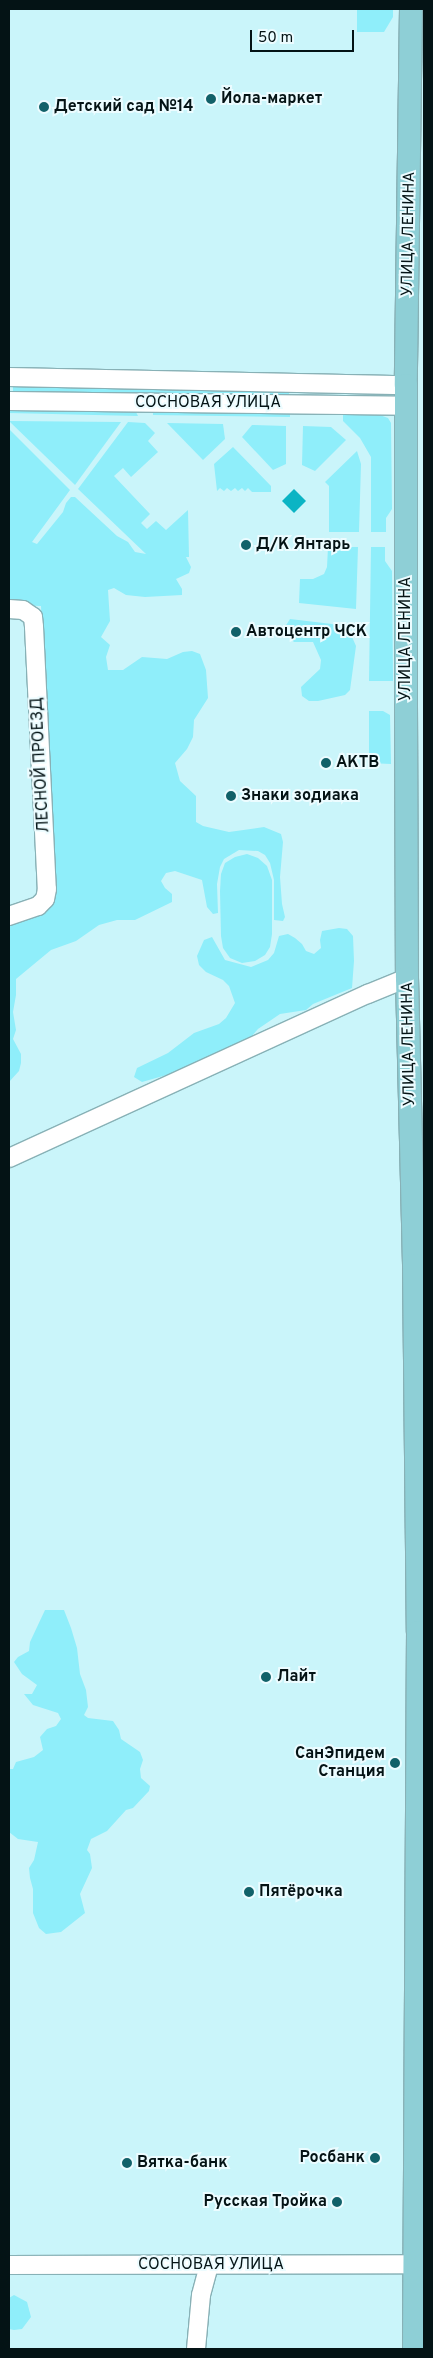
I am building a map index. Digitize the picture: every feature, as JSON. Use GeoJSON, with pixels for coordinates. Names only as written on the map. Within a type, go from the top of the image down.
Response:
{"type":"FeatureCollection","features":[{"type":"Feature","properties":{"kind":"main road","name":"УЛИЦА ЛЕНИНА"},"geometry":{"type":"LineString","coordinates":[[411,9],[407,395],[407,978],[414,1264],[418,1622],[414,2349]]}},
{"type":"Feature","properties":{"kind":"street","name":"СОСНОВАЯ УЛИЦА"},"geometry":{"type":"LineString","coordinates":[[9,377],[407,395]]}},
{"type":"Feature","properties":{"kind":"street","name":"СОСНОВАЯ УЛИЦА"},"geometry":{"type":"LineString","coordinates":[[9,400],[407,395]]}},
{"type":"Feature","properties":{"kind":"street","name":"ЛЕСНОЙ ПРОЕЗД"},"geometry":{"type":"LineString","coordinates":[[9,609],[23,610],[33,617],[47,889],[45,899],[38,906],[9,916]]}},
{"type":"Feature","properties":{"kind":"street"},"geometry":{"type":"LineString","coordinates":[[9,1158],[407,978]]}},
{"type":"Feature","properties":{"kind":"street","name":"СОСНОВАЯ УЛИЦА"},"geometry":{"type":"LineString","coordinates":[[9,2265],[414,2264]]}},
{"type":"Feature","properties":{"kind":"street"},"geometry":{"type":"LineString","coordinates":[[196,2349],[201,2296],[209,2265]]}},
{"type":"Feature","properties":{"kind":"shaded area"},"geometry":{"type":"Polygon","coordinates":[[[357,9],[393,9],[393,17],[384,32],[357,32],[357,9]]]}},
{"type":"Feature","properties":{"kind":"shaded area"},"geometry":{"type":"Polygon","coordinates":[[[13,386],[289,389],[289,395],[13,393],[13,386]]]}},
{"type":"Feature","properties":{"kind":"shaded area"},"geometry":{"type":"Polygon","coordinates":[[[9,407],[135,410],[138,416],[9,413],[9,407]]]}},
{"type":"Feature","properties":{"kind":"shaded area"},"geometry":{"type":"Polygon","coordinates":[[[153,411],[290,411],[290,417],[153,415],[153,411]]]}},
{"type":"Feature","properties":{"kind":"shaded area"},"geometry":{"type":"Polygon","coordinates":[[[343,412],[377,414],[388,418],[391,423],[392,509],[386,518],[386,532],[371,532],[371,457],[360,438],[343,421],[343,412]]]}},
{"type":"Feature","properties":{"kind":"shaded area"},"geometry":{"type":"Polygon","coordinates":[[[9,421],[121,422],[75,485],[9,421]]]}},
{"type":"Feature","properties":{"kind":"shaded area"},"geometry":{"type":"Polygon","coordinates":[[[128,422],[145,423],[155,433],[148,441],[158,452],[131,477],[123,468],[114,476],[150,514],[141,523],[147,529],[156,521],[166,530],[188,510],[189,557],[186,557],[191,567],[189,573],[176,579],[182,589],[182,595],[145,597],[126,595],[114,588],[108,590],[110,621],[101,637],[110,645],[106,657],[108,670],[123,670],[142,657],[167,659],[183,652],[192,651],[200,654],[206,670],[208,698],[194,720],[193,737],[187,749],[175,763],[180,781],[196,796],[196,822],[203,826],[229,832],[264,827],[281,834],[283,842],[280,877],[285,917],[283,921],[274,920],[274,880],[270,863],[265,855],[258,851],[239,850],[224,859],[220,867],[217,884],[218,913],[213,914],[207,907],[202,880],[175,871],[166,873],[161,881],[172,894],[172,902],[135,920],[117,920],[99,925],[76,941],[51,950],[16,979],[13,1012],[16,1030],[13,1039],[21,1054],[21,1063],[19,1071],[9,1082],[9,922],[52,895],[41,606],[9,605],[9,429],[70,490],[32,542],[37,544],[63,512],[66,503],[71,497],[75,497],[117,536],[128,542],[135,552],[146,554],[78,489],[128,422]]]}},
{"type":"Feature","properties":{"kind":"shaded area"},"geometry":{"type":"Polygon","coordinates":[[[167,423],[223,424],[225,439],[203,460],[167,423]]]}},
{"type":"Feature","properties":{"kind":"shaded area"},"geometry":{"type":"Polygon","coordinates":[[[252,425],[286,426],[286,464],[273,470],[242,437],[252,425]]]}},
{"type":"Feature","properties":{"kind":"shaded area"},"geometry":{"type":"Polygon","coordinates":[[[303,426],[331,427],[346,440],[315,471],[302,465],[303,426]]]}},
{"type":"Feature","properties":{"kind":"shaded area"},"geometry":{"type":"Polygon","coordinates":[[[233,447],[271,486],[271,492],[252,492],[248,488],[245,491],[242,488],[238,491],[235,488],[231,491],[227,488],[224,491],[220,488],[217,491],[214,464],[233,447]]]}},
{"type":"Feature","properties":{"kind":"shaded area"},"geometry":{"type":"Polygon","coordinates":[[[357,451],[361,464],[359,532],[329,532],[329,486],[325,482],[357,451]]]}},
{"type":"Feature","properties":{"kind":"shaded area"},"geometry":{"type":"Polygon","coordinates":[[[294,489],[306,501],[294,513],[282,501],[294,489]]]}},
{"type":"Feature","properties":{"kind":"shaded area"},"geometry":{"type":"Polygon","coordinates":[[[328,547],[358,547],[356,609],[299,603],[300,579],[313,579],[324,574],[327,567],[328,547]]]}},
{"type":"Feature","properties":{"kind":"shaded area"},"geometry":{"type":"Polygon","coordinates":[[[371,547],[385,547],[385,561],[392,571],[393,681],[369,681],[371,547]]]}},
{"type":"Feature","properties":{"kind":"shaded area"},"geometry":{"type":"Polygon","coordinates":[[[290,619],[332,624],[349,630],[356,646],[350,690],[345,695],[318,701],[309,701],[302,696],[301,687],[320,669],[321,660],[313,642],[294,642],[288,636],[285,627],[290,619]]]}},
{"type":"Feature","properties":{"kind":"shaded area"},"geometry":{"type":"Polygon","coordinates":[[[369,711],[383,711],[390,715],[391,764],[369,763],[369,711]]]}},
{"type":"Feature","properties":{"kind":"shaded area"},"geometry":{"type":"Polygon","coordinates":[[[247,854],[258,858],[267,866],[272,880],[272,934],[270,947],[265,955],[255,961],[242,963],[230,958],[223,948],[220,891],[221,874],[225,863],[235,857],[247,854]]]}},
{"type":"Feature","properties":{"kind":"shaded area"},"geometry":{"type":"Polygon","coordinates":[[[339,928],[347,929],[353,936],[352,988],[313,1004],[306,1010],[280,1014],[258,1029],[251,1037],[177,1072],[142,1082],[134,1077],[137,1068],[168,1053],[194,1033],[219,1024],[226,1018],[235,1003],[229,986],[223,980],[206,972],[199,965],[197,956],[204,940],[212,937],[225,960],[251,967],[268,960],[274,953],[279,936],[288,934],[302,944],[306,951],[314,954],[321,948],[322,931],[339,928]]]}},
{"type":"Feature","properties":{"kind":"shaded area"},"geometry":{"type":"Polygon","coordinates":[[[45,1610],[64,1610],[71,1628],[77,1648],[80,1674],[86,1690],[88,1707],[84,1715],[88,1718],[113,1721],[119,1730],[121,1739],[140,1752],[143,1760],[140,1769],[141,1778],[150,1786],[149,1791],[133,1808],[126,1810],[107,1831],[91,1839],[87,1850],[90,1854],[92,1868],[80,1894],[85,1913],[61,1932],[46,1934],[39,1928],[33,1913],[33,1889],[29,1868],[34,1860],[38,1842],[18,1839],[9,1832],[9,1769],[13,1769],[16,1762],[34,1757],[43,1750],[40,1737],[47,1729],[56,1726],[61,1719],[58,1713],[33,1705],[24,1694],[32,1694],[37,1685],[22,1674],[14,1662],[18,1657],[29,1651],[30,1642],[45,1610]]]}},
{"type":"Feature","properties":{"kind":"shaded area"},"geometry":{"type":"Polygon","coordinates":[[[14,2295],[27,2302],[31,2317],[22,2329],[14,2330],[9,2329],[9,2298],[14,2295]]]}},
{"type":"Feature","properties":{"kind":"place","name":"Йола-маркет"},"geometry":{"type":"Point","coordinates":[211,99]}},
{"type":"Feature","properties":{"kind":"place","name":"Детский сад №14"},"geometry":{"type":"Point","coordinates":[44,107]}},
{"type":"Feature","properties":{"kind":"place","name":"Д/К Янтарь"},"geometry":{"type":"Point","coordinates":[246,545]}},
{"type":"Feature","properties":{"kind":"place","name":"Автоцентр ЧСК"},"geometry":{"type":"Point","coordinates":[236,632]}},
{"type":"Feature","properties":{"kind":"place","name":"АКТВ"},"geometry":{"type":"Point","coordinates":[326,763]}},
{"type":"Feature","properties":{"kind":"place","name":"Знаки зодиака"},"geometry":{"type":"Point","coordinates":[231,796]}},
{"type":"Feature","properties":{"kind":"place","name":"Лайт"},"geometry":{"type":"Point","coordinates":[266,1677]}},
{"type":"Feature","properties":{"kind":"place","name":"СанЭпидем Станция"},"geometry":{"type":"Point","coordinates":[395,1763]}},
{"type":"Feature","properties":{"kind":"place","name":"Пятёрочка"},"geometry":{"type":"Point","coordinates":[249,1892]}},
{"type":"Feature","properties":{"kind":"place","name":"Росбанк"},"geometry":{"type":"Point","coordinates":[375,2158]}},
{"type":"Feature","properties":{"kind":"place","name":"Вятка-банк"},"geometry":{"type":"Point","coordinates":[127,2163]}},
{"type":"Feature","properties":{"kind":"place","name":"Русская Тройка"},"geometry":{"type":"Point","coordinates":[337,2202]}}]}
